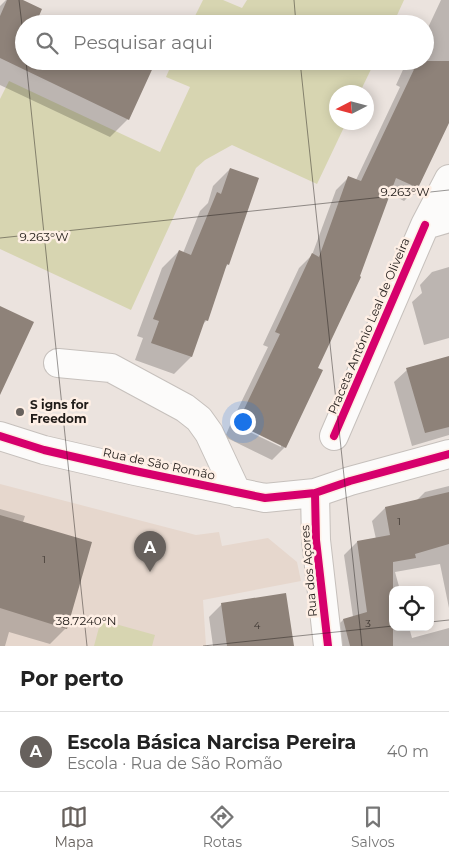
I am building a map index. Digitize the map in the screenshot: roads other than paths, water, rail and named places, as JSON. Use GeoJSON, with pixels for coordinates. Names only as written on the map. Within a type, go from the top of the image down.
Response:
{"type":"FeatureCollection","features":[{"type":"Feature","properties":{"kind":"street","name":"Praceta António Leal de Oliveira"},"geometry":{"type":"LineString","coordinates":[[334,436],[437,222],[449,180]]}},
{"type":"Feature","properties":{"kind":"street"},"geometry":{"type":"LineString","coordinates":[[58,362],[111,368],[185,408],[199,419],[208,433],[237,493]]}},
{"type":"Feature","properties":{"kind":"street","name":"Rua de São Romão"},"geometry":{"type":"LineString","coordinates":[[0,436],[44,450],[265,498],[315,493],[350,481],[449,454]]}},
{"type":"Feature","properties":{"kind":"street","name":"Rua dos Açores"},"geometry":{"type":"LineString","coordinates":[[315,493],[316,540],[328,646]]}},
{"type":"Feature","properties":{"kind":"place","name":"S igns for Freedom"},"geometry":{"type":"Point","coordinates":[20,412]}},
{"type":"Feature","properties":{"kind":"place","name":"Escola Básica Narcisa Pereira"},"geometry":{"type":"Point","coordinates":[150,572]}}]}
